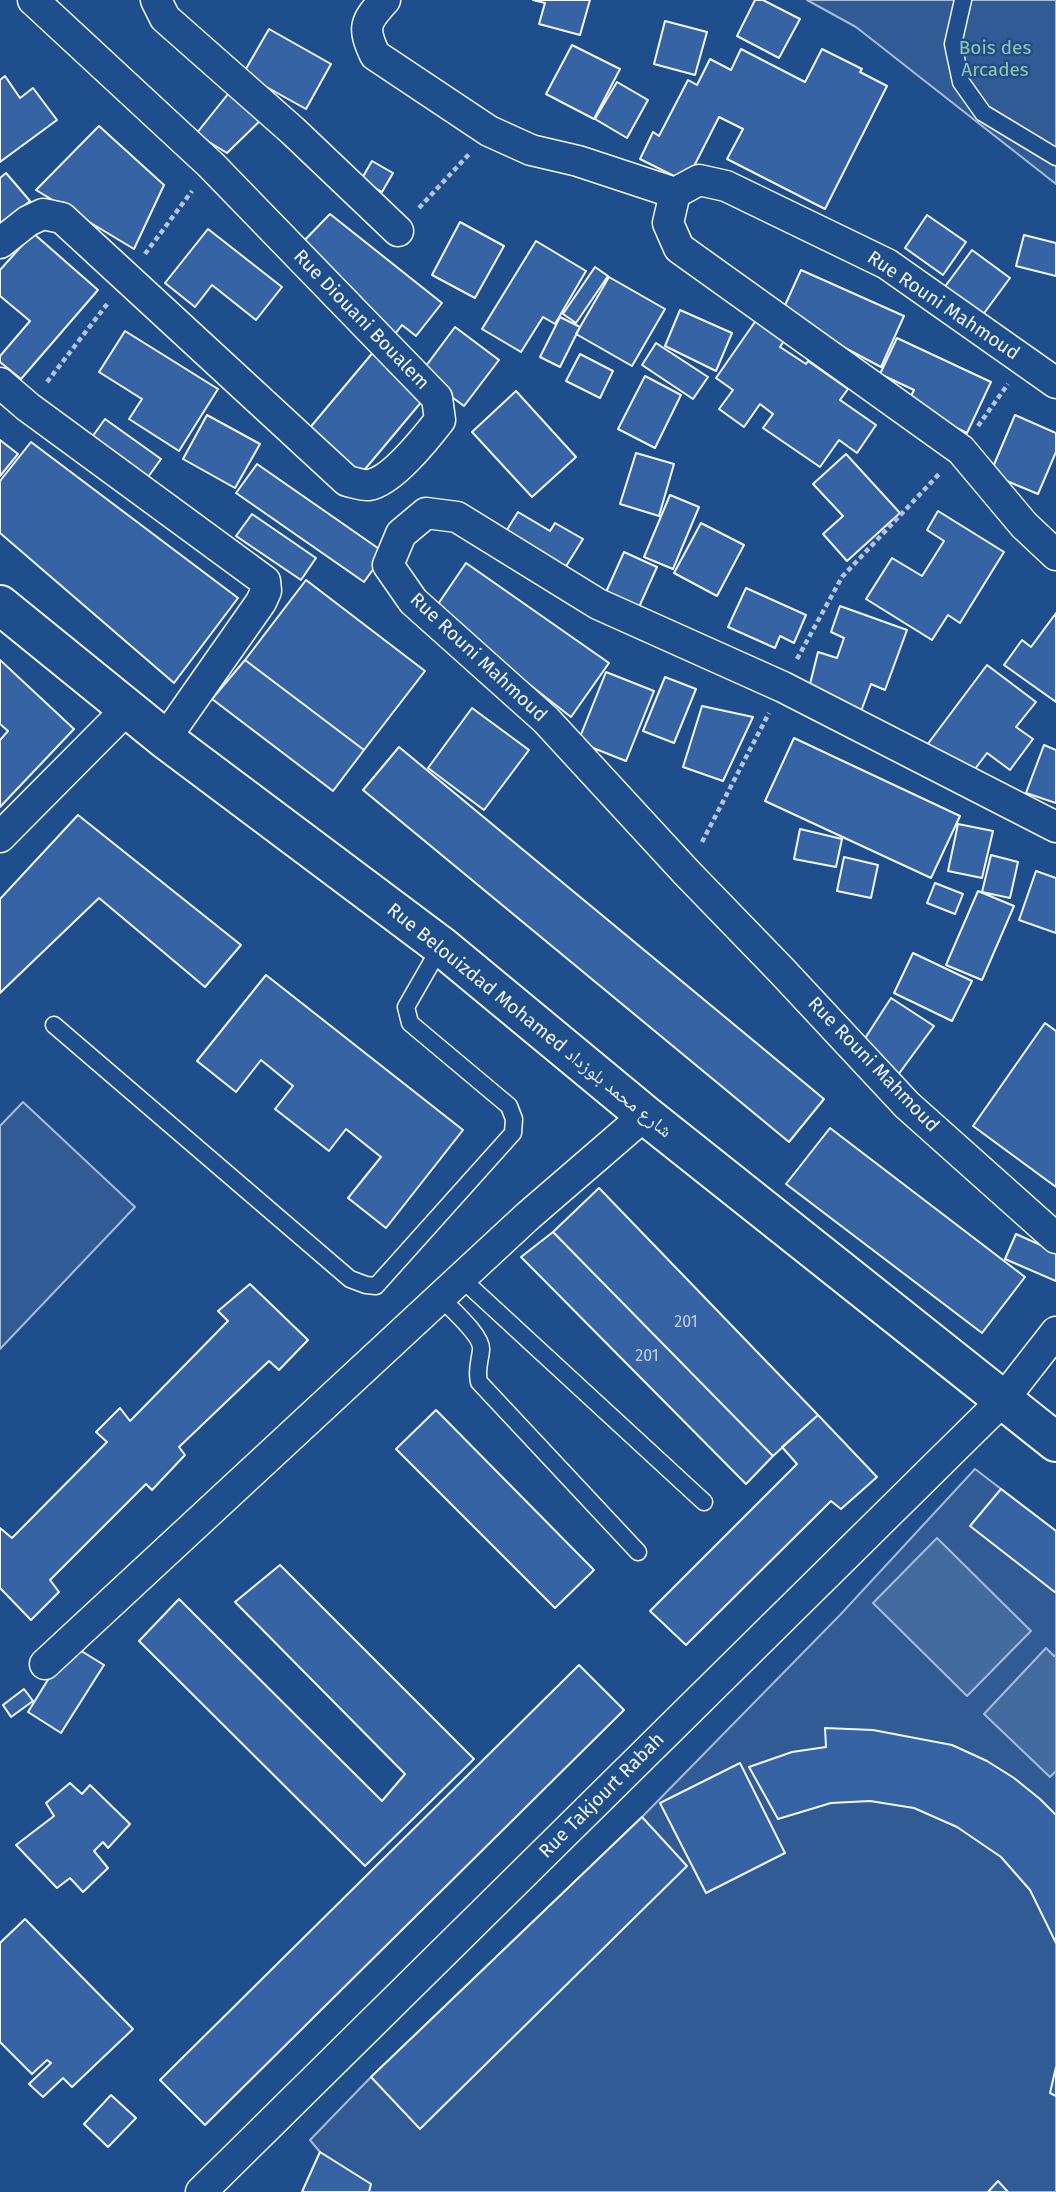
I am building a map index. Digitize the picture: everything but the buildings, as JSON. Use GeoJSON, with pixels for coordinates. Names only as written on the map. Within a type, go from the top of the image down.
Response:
{"type":"FeatureCollection","features":[{"type":"Feature","properties":{"kind":"main road","name":"Rue Belouizdad Mohamed شارع محمد بلوزداد"},"geometry":{"type":"LineString","coordinates":[[0,605],[164,739],[441,946],[645,1115],[1056,1442]]}},
{"type":"Feature","properties":{"kind":"street","name":"Rue Diouani Boualem"},"geometry":{"type":"LineString","coordinates":[[0,243],[28,221],[43,214],[62,218],[347,481],[368,485],[386,477],[428,436],[440,420],[437,398],[211,165],[33,0]]}},
{"type":"Feature","properties":{"kind":"street"},"geometry":{"type":"LineString","coordinates":[[156,0],[165,18],[293,131],[398,231]]}},
{"type":"Feature","properties":{"kind":"street"},"geometry":{"type":"LineString","coordinates":[[385,0],[367,20],[366,36],[374,55],[489,131],[531,149],[578,161],[675,193],[668,223],[679,248],[961,450],[1024,525],[1056,555]]}},
{"type":"Feature","properties":{"kind":"street","name":"Rue Rouni Mahmoud"},"geometry":{"type":"LineString","coordinates":[[675,193],[699,180],[726,186],[887,264],[1056,383]]}},
{"type":"Feature","properties":{"kind":"street"},"geometry":{"type":"LineString","coordinates":[[0,383],[28,407],[265,581],[266,591],[261,602],[164,739]]}},
{"type":"Feature","properties":{"kind":"street","name":"Rue Rouni Mahmoud"},"geometry":{"type":"LineString","coordinates":[[1056,827],[782,687],[598,604],[457,517],[426,513],[401,534],[388,565],[413,601],[546,720],[907,1105],[1056,1238]]}},
{"type":"Feature","properties":{"kind":"street"},"geometry":{"type":"LineString","coordinates":[[0,837],[127,709]]}},
{"type":"Feature","properties":{"kind":"street"},"geometry":{"type":"LineString","coordinates":[[45,1664],[528,1216],[645,1115]]}},
{"type":"Feature","properties":{"kind":"street"},"geometry":{"type":"LineString","coordinates":[[1002,1401],[1056,1332]]}},
{"type":"Feature","properties":{"kind":"street","name":"Rue Takjourt Rabah"},"geometry":{"type":"LineString","coordinates":[[201,2192],[1002,1401]]}},
{"type":"Feature","properties":{"kind":"lane"},"geometry":{"type":"LineString","coordinates":[[963,0],[953,44],[961,82],[983,113],[1056,157]]}},
{"type":"Feature","properties":{"kind":"lane"},"geometry":{"type":"LineString","coordinates":[[54,1026],[350,1279],[376,1286],[513,1133],[514,1119],[509,1106],[410,1023],[406,1007],[441,946]]}},
{"type":"Feature","properties":{"kind":"lane"},"geometry":{"type":"LineString","coordinates":[[451,1289],[704,1502]]}},
{"type":"Feature","properties":{"kind":"lane"},"geometry":{"type":"LineString","coordinates":[[451,1289],[480,1339],[482,1349],[477,1373],[479,1382],[638,1552]]}},
{"type":"Feature","properties":{"kind":"path"},"geometry":{"type":"LineString","coordinates":[[398,231],[489,131]]}},
{"type":"Feature","properties":{"kind":"path"},"geometry":{"type":"LineString","coordinates":[[687,873],[782,687],[842,577],[961,450],[1024,360]]}},
{"type":"Feature","properties":{"kind":"shaded area","name":"Bois des Arcades"},"geometry":{"type":"Polygon","coordinates":[[[807,0],[1056,0],[1056,184],[856,27],[807,0]]]}},
{"type":"Feature","properties":{"kind":"shaded area"},"geometry":{"type":"Polygon","coordinates":[[[23,1102],[135,1207],[0,1349],[0,1126],[23,1102]]]}},
{"type":"Feature","properties":{"kind":"shaded area"},"geometry":{"type":"Polygon","coordinates":[[[975,1469],[1056,1531],[1056,2192],[302,2192],[320,2152],[310,2140],[371,2077],[642,1817],[840,1615],[975,1469]]]}},
{"type":"Feature","properties":{"kind":"shaded area"},"geometry":{"type":"Polygon","coordinates":[[[937,1538],[1031,1631],[967,1696],[873,1603],[937,1538]]]}},
{"type":"Feature","properties":{"kind":"shaded area"},"geometry":{"type":"Polygon","coordinates":[[[1046,1648],[1056,1655],[1056,1771],[1050,1777],[984,1714],[1046,1648]]]}}]}
